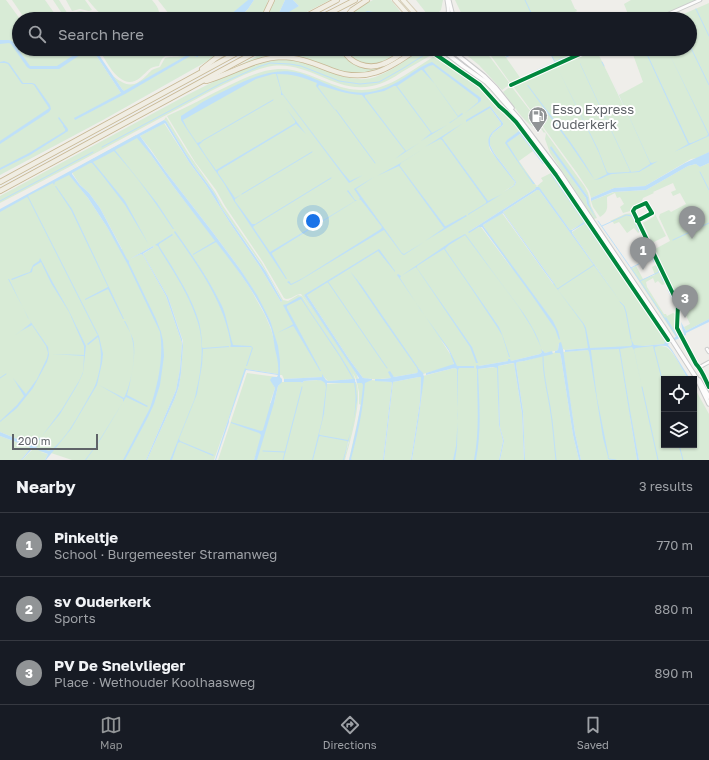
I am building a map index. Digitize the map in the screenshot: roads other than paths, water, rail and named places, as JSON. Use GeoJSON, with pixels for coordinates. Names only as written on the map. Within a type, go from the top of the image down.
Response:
{"type":"FeatureCollection","features":[{"type":"Feature","properties":{"kind":"highway"},"geometry":{"type":"LineString","coordinates":[[266,12],[272,0]]}},
{"type":"Feature","properties":{"kind":"highway"},"geometry":{"type":"LineString","coordinates":[[314,12],[337,0]]}},
{"type":"Feature","properties":{"kind":"highway"},"geometry":{"type":"LineString","coordinates":[[332,12],[355,0]]}},
{"type":"Feature","properties":{"kind":"highway"},"geometry":{"type":"LineString","coordinates":[[350,12],[366,0]]}},
{"type":"Feature","properties":{"kind":"highway"},"geometry":{"type":"LineString","coordinates":[[190,78],[219,56]]}},
{"type":"Feature","properties":{"kind":"highway"},"geometry":{"type":"LineString","coordinates":[[0,182],[231,56]]}},
{"type":"Feature","properties":{"kind":"highway"},"geometry":{"type":"LineString","coordinates":[[0,191],[248,56]]}},
{"type":"Feature","properties":{"kind":"highway"},"geometry":{"type":"LineString","coordinates":[[347,56],[355,63],[373,66],[384,64],[397,56]]}},
{"type":"Feature","properties":{"kind":"highway"},"geometry":{"type":"LineString","coordinates":[[195,85],[269,58],[281,57],[297,59],[347,75],[362,76],[387,69],[407,56]]}},
{"type":"Feature","properties":{"kind":"main road"},"geometry":{"type":"LineString","coordinates":[[395,0],[406,12]]}},
{"type":"Feature","properties":{"kind":"main road"},"geometry":{"type":"LineString","coordinates":[[403,0],[414,12]]}},
{"type":"Feature","properties":{"kind":"main road"},"geometry":{"type":"LineString","coordinates":[[450,56],[486,82],[519,119],[560,173],[671,338],[694,376]]}},
{"type":"Feature","properties":{"kind":"main road"},"geometry":{"type":"LineString","coordinates":[[459,56],[496,88],[531,132],[560,173]]}},
{"type":"Feature","properties":{"kind":"main road"},"geometry":{"type":"LineString","coordinates":[[697,379],[699,380],[709,397]]}},
{"type":"Feature","properties":{"kind":"main road"},"geometry":{"type":"LineString","coordinates":[[697,381],[709,404]]}},
{"type":"Feature","properties":{"kind":"street"},"geometry":{"type":"LineString","coordinates":[[448,0],[448,12]]}},
{"type":"Feature","properties":{"kind":"street"},"geometry":{"type":"LineString","coordinates":[[448,0],[452,12]]}},
{"type":"Feature","properties":{"kind":"street"},"geometry":{"type":"LineString","coordinates":[[673,12],[700,0]]}},
{"type":"Feature","properties":{"kind":"street"},"geometry":{"type":"LineString","coordinates":[[511,85],[575,56]]}},
{"type":"Feature","properties":{"kind":"street"},"geometry":{"type":"LineString","coordinates":[[652,252],[678,304],[677,328],[709,387]]}},
{"type":"Feature","properties":{"kind":"street"},"geometry":{"type":"LineString","coordinates":[[700,368],[709,362]]}},
{"type":"Feature","properties":{"kind":"water"},"geometry":{"type":"Polygon","coordinates":[[[248,0],[254,0],[245,12],[233,12],[248,0]]]}},
{"type":"Feature","properties":{"kind":"water"},"geometry":{"type":"Polygon","coordinates":[[[285,0],[293,0],[299,6],[289,12],[279,12],[285,0]]]}},
{"type":"Feature","properties":{"kind":"water"},"geometry":{"type":"Polygon","coordinates":[[[0,40],[12,41],[12,45],[9,43],[0,44],[0,40]]]}},
{"type":"Feature","properties":{"kind":"water"},"geometry":{"type":"Polygon","coordinates":[[[19,56],[23,56],[30,66],[57,66],[72,56],[78,56],[59,69],[30,69],[19,56]]]}},
{"type":"Feature","properties":{"kind":"water"},"geometry":{"type":"Polygon","coordinates":[[[97,56],[100,56],[124,91],[186,56],[190,56],[125,94],[75,120],[74,118],[121,93],[97,56]]]}},
{"type":"Feature","properties":{"kind":"water"},"geometry":{"type":"Polygon","coordinates":[[[647,56],[689,143],[707,136],[708,134],[670,56],[709,134],[709,136],[674,152],[688,144],[647,56]]]}},
{"type":"Feature","properties":{"kind":"water"},"geometry":{"type":"Polygon","coordinates":[[[4,61],[9,63],[23,83],[35,84],[50,105],[51,109],[49,112],[0,144],[0,141],[49,108],[34,85],[22,84],[8,64],[0,63],[4,61]]]}},
{"type":"Feature","properties":{"kind":"water"},"geometry":{"type":"Polygon","coordinates":[[[432,62],[481,98],[481,101],[465,113],[478,102],[478,99],[433,65],[424,69],[458,116],[462,113],[463,114],[449,123],[458,117],[434,83],[422,70],[397,86],[432,133],[447,125],[421,141],[431,133],[396,86],[384,91],[365,95],[406,151],[419,143],[395,159],[405,151],[362,95],[346,93],[319,85],[318,87],[336,111],[316,86],[317,83],[297,76],[277,74],[282,93],[343,173],[350,181],[363,175],[349,183],[283,95],[281,95],[276,74],[256,79],[183,120],[197,143],[203,141],[199,145],[216,170],[295,123],[286,108],[306,134],[296,124],[218,171],[235,198],[242,194],[235,199],[235,201],[252,224],[256,224],[253,227],[270,252],[355,201],[347,191],[348,190],[355,200],[357,200],[272,253],[286,279],[186,128],[181,120],[181,116],[206,100],[232,87],[264,74],[273,72],[290,71],[299,73],[336,88],[364,93],[381,90],[432,62]]]}},
{"type":"Feature","properties":{"kind":"water"},"geometry":{"type":"Polygon","coordinates":[[[580,64],[631,172],[639,171],[650,163],[611,77],[650,162],[652,163],[658,161],[639,172],[612,174],[597,179],[607,174],[599,153],[559,71],[598,149],[607,172],[630,171],[580,64]]]}},
{"type":"Feature","properties":{"kind":"water"},"geometry":{"type":"Polygon","coordinates":[[[527,85],[570,141],[594,179],[570,144],[527,85]]]}},
{"type":"Feature","properties":{"kind":"water"},"geometry":{"type":"Polygon","coordinates":[[[490,106],[503,125],[493,133],[490,138],[490,145],[494,153],[516,182],[515,185],[503,193],[514,185],[515,182],[495,156],[489,147],[488,142],[491,134],[501,125],[501,123],[490,108],[466,122],[466,120],[490,106]]]}},
{"type":"Feature","properties":{"kind":"water"},"geometry":{"type":"Polygon","coordinates":[[[59,117],[68,131],[30,155],[0,170],[0,168],[29,153],[65,131],[58,118],[59,117]]]}},
{"type":"Feature","properties":{"kind":"water"},"geometry":{"type":"Polygon","coordinates":[[[164,120],[166,121],[194,166],[213,191],[221,207],[266,272],[282,301],[281,302],[260,267],[189,162],[165,123],[140,136],[240,269],[257,295],[270,320],[278,346],[280,377],[282,382],[278,386],[257,460],[254,460],[261,435],[231,422],[261,431],[263,430],[275,388],[270,380],[272,377],[277,377],[278,375],[246,370],[215,460],[245,368],[278,374],[278,361],[271,328],[254,294],[216,242],[193,255],[215,241],[137,138],[115,150],[138,179],[114,151],[93,162],[125,201],[149,245],[125,205],[92,163],[72,174],[100,208],[129,261],[156,319],[163,341],[164,356],[160,385],[148,417],[125,460],[123,460],[150,408],[153,399],[161,361],[160,332],[128,265],[107,227],[88,198],[69,175],[55,182],[54,185],[53,183],[28,196],[99,336],[103,354],[97,385],[71,429],[45,460],[48,454],[38,450],[39,448],[49,451],[60,442],[74,422],[95,385],[101,360],[100,343],[98,337],[88,345],[87,344],[98,335],[27,197],[0,212],[0,209],[164,120]]]}},
{"type":"Feature","properties":{"kind":"water"},"geometry":{"type":"Polygon","coordinates":[[[463,123],[442,138],[488,201],[502,194],[468,215],[486,203],[486,201],[442,140],[440,139],[425,147],[463,123]]]}},
{"type":"Feature","properties":{"kind":"water"},"geometry":{"type":"Polygon","coordinates":[[[519,131],[545,163],[543,164],[520,134],[507,143],[535,184],[533,184],[505,143],[519,131]]]}},
{"type":"Feature","properties":{"kind":"water"},"geometry":{"type":"Polygon","coordinates":[[[551,146],[588,197],[589,204],[596,218],[587,204],[586,198],[550,148],[551,146]]]}},
{"type":"Feature","properties":{"kind":"water"},"geometry":{"type":"Polygon","coordinates":[[[423,149],[401,163],[400,166],[445,226],[466,215],[467,216],[425,241],[444,228],[399,166],[377,176],[423,149]]]}},
{"type":"Feature","properties":{"kind":"water"},"geometry":{"type":"Polygon","coordinates":[[[709,152],[709,163],[700,167],[696,164],[688,166],[646,190],[613,192],[591,201],[591,198],[614,188],[645,186],[685,163],[709,152]]]}},
{"type":"Feature","properties":{"kind":"water"},"geometry":{"type":"Polygon","coordinates":[[[374,177],[356,189],[402,253],[404,254],[424,242],[404,255],[402,254],[384,230],[299,281],[291,285],[287,282],[289,281],[291,284],[303,278],[381,229],[382,227],[359,199],[360,198],[354,189],[374,177]]]}},
{"type":"Feature","properties":{"kind":"water"},"geometry":{"type":"Polygon","coordinates":[[[138,179],[157,203],[173,229],[138,179]]]}},
{"type":"Feature","properties":{"kind":"water"},"geometry":{"type":"Polygon","coordinates":[[[55,186],[72,209],[124,319],[108,289],[85,300],[108,287],[71,210],[55,186]]]}},
{"type":"Feature","properties":{"kind":"water"},"geometry":{"type":"Polygon","coordinates":[[[536,187],[539,187],[570,230],[584,222],[584,224],[572,231],[572,233],[620,301],[539,190],[503,212],[584,324],[590,348],[631,346],[631,339],[634,345],[643,346],[664,344],[677,336],[665,318],[666,317],[679,336],[684,334],[681,322],[686,331],[709,319],[709,322],[686,333],[686,335],[669,343],[668,345],[688,376],[686,376],[668,347],[660,346],[655,347],[654,349],[653,346],[636,348],[634,349],[642,388],[634,350],[632,347],[620,349],[639,460],[637,460],[619,349],[591,350],[597,398],[609,458],[603,438],[589,352],[588,350],[565,352],[565,350],[588,348],[583,324],[541,267],[503,213],[483,225],[553,321],[558,331],[559,340],[555,329],[482,227],[479,227],[469,233],[468,232],[536,187]]]}},
{"type":"Feature","properties":{"kind":"water"},"geometry":{"type":"Polygon","coordinates":[[[175,231],[212,286],[224,311],[233,345],[251,346],[253,348],[247,366],[252,348],[230,346],[228,329],[217,300],[201,272],[174,232],[175,231]]]}},
{"type":"Feature","properties":{"kind":"water"},"geometry":{"type":"Polygon","coordinates":[[[172,234],[173,235],[159,244],[159,246],[182,283],[196,312],[201,338],[193,308],[185,291],[158,246],[155,245],[172,234]]]}},
{"type":"Feature","properties":{"kind":"water"},"geometry":{"type":"Polygon","coordinates":[[[465,234],[492,272],[465,235],[445,249],[499,327],[502,334],[510,357],[502,335],[444,249],[417,266],[417,268],[472,347],[478,363],[476,363],[470,347],[416,267],[401,276],[452,241],[465,234]]]}},
{"type":"Feature","properties":{"kind":"water"},"geometry":{"type":"Polygon","coordinates":[[[153,246],[154,247],[143,254],[168,297],[183,346],[179,386],[175,398],[146,460],[176,390],[180,369],[182,343],[166,296],[143,255],[141,254],[130,259],[153,246]]]}},
{"type":"Feature","properties":{"kind":"water"},"geometry":{"type":"Polygon","coordinates":[[[379,249],[395,272],[378,251],[307,295],[363,378],[372,379],[365,383],[362,412],[352,460],[349,460],[356,432],[363,385],[362,383],[357,383],[356,379],[359,378],[304,295],[379,249]]]}},
{"type":"Feature","properties":{"kind":"water"},"geometry":{"type":"Polygon","coordinates":[[[40,258],[69,311],[86,346],[83,373],[78,384],[60,414],[42,436],[62,409],[83,372],[84,356],[52,354],[84,355],[84,346],[69,312],[51,283],[41,262],[33,267],[32,272],[12,280],[11,279],[30,272],[33,265],[39,261],[40,258]]]}},
{"type":"Feature","properties":{"kind":"water"},"geometry":{"type":"Polygon","coordinates":[[[350,271],[423,373],[424,377],[412,460],[420,402],[421,377],[393,382],[383,460],[392,383],[375,381],[375,379],[391,378],[388,372],[390,371],[394,377],[417,373],[418,371],[350,271]]]}},
{"type":"Feature","properties":{"kind":"water"},"geometry":{"type":"Polygon","coordinates":[[[398,274],[401,276],[400,278],[416,302],[397,275],[398,274]]]}},
{"type":"Feature","properties":{"kind":"water"},"geometry":{"type":"Polygon","coordinates":[[[497,278],[515,301],[525,316],[534,331],[541,347],[532,328],[518,306],[497,278]]]}},
{"type":"Feature","properties":{"kind":"water"},"geometry":{"type":"Polygon","coordinates":[[[8,279],[9,279],[23,307],[8,279]]]}},
{"type":"Feature","properties":{"kind":"water"},"geometry":{"type":"Polygon","coordinates":[[[301,297],[355,379],[357,400],[354,418],[356,397],[354,383],[327,383],[324,414],[319,434],[348,440],[350,433],[348,442],[320,436],[313,460],[322,420],[326,387],[325,383],[318,380],[304,381],[302,383],[284,382],[284,379],[322,377],[322,374],[328,381],[353,379],[301,299],[287,306],[287,308],[321,371],[293,326],[277,333],[293,324],[283,305],[301,297]]]}},
{"type":"Feature","properties":{"kind":"water"},"geometry":{"type":"Polygon","coordinates":[[[425,315],[449,349],[457,366],[474,366],[474,368],[459,368],[458,370],[458,408],[457,369],[454,368],[426,375],[426,373],[454,364],[449,351],[425,315]]]}},
{"type":"Feature","properties":{"kind":"water"},"geometry":{"type":"Polygon","coordinates":[[[30,320],[48,347],[49,355],[47,362],[33,388],[17,408],[0,422],[24,396],[13,378],[26,394],[37,379],[47,358],[48,353],[46,346],[32,325],[14,336],[31,323],[30,320]]]}},
{"type":"Feature","properties":{"kind":"water"},"geometry":{"type":"Polygon","coordinates":[[[561,342],[575,433],[581,460],[579,460],[573,435],[561,357],[560,353],[555,353],[555,351],[558,350],[559,343],[561,342]]]}},
{"type":"Feature","properties":{"kind":"water"},"geometry":{"type":"Polygon","coordinates":[[[229,346],[203,349],[202,365],[197,394],[179,439],[180,441],[214,455],[213,456],[180,442],[178,443],[172,460],[170,460],[195,398],[200,373],[202,347],[229,346]]]}},
{"type":"Feature","properties":{"kind":"water"},"geometry":{"type":"Polygon","coordinates":[[[541,349],[545,353],[552,351],[553,354],[517,362],[516,364],[523,411],[525,460],[522,414],[513,363],[498,366],[500,427],[504,441],[500,460],[503,441],[499,425],[497,368],[493,367],[478,369],[480,426],[478,449],[476,460],[474,460],[478,426],[476,366],[508,361],[508,359],[511,361],[540,354],[542,352],[541,349]]]}},
{"type":"Feature","properties":{"kind":"water"},"geometry":{"type":"Polygon","coordinates":[[[132,370],[130,383],[127,395],[148,406],[147,407],[126,397],[123,402],[123,399],[99,385],[124,398],[129,385],[132,370]]]}},
{"type":"Feature","properties":{"kind":"water"},"geometry":{"type":"Polygon","coordinates":[[[123,402],[99,442],[85,460],[97,444],[123,402]]]}},
{"type":"Feature","properties":{"kind":"water"},"geometry":{"type":"Polygon","coordinates":[[[458,422],[457,447],[455,460],[453,460],[456,446],[458,422]]]}},
{"type":"Feature","properties":{"kind":"water"},"geometry":{"type":"Polygon","coordinates":[[[0,432],[32,445],[41,437],[35,450],[32,449],[21,460],[30,447],[0,436],[0,432]]]}},
{"type":"Feature","properties":{"kind":"waterway"},"geometry":{"type":"LineString","coordinates":[[525,0],[531,12]]}},
{"type":"Feature","properties":{"kind":"waterway"},"geometry":{"type":"LineString","coordinates":[[696,9],[709,36]]}},
{"type":"Feature","properties":{"kind":"waterway"},"geometry":{"type":"LineString","coordinates":[[102,147],[220,84],[270,63],[301,66],[339,81],[360,84],[379,82],[423,56]]}},
{"type":"Feature","properties":{"kind":"waterway"},"geometry":{"type":"LineString","coordinates":[[552,56],[555,62],[561,59]]}},
{"type":"Feature","properties":{"kind":"waterway"},"geometry":{"type":"LineString","coordinates":[[531,73],[569,56]]}},
{"type":"Feature","properties":{"kind":"waterway"},"geometry":{"type":"LineString","coordinates":[[695,56],[709,85]]}},
{"type":"Feature","properties":{"kind":"waterway"},"geometry":{"type":"LineString","coordinates":[[602,62],[604,66]]}},
{"type":"Feature","properties":{"kind":"waterway"},"geometry":{"type":"LineString","coordinates":[[202,141],[273,100]]}},
{"type":"Feature","properties":{"kind":"waterway"},"geometry":{"type":"LineString","coordinates":[[336,110],[375,163]]}},
{"type":"Feature","properties":{"kind":"waterway"},"geometry":{"type":"LineString","coordinates":[[0,201],[93,152]]}},
{"type":"Feature","properties":{"kind":"waterway"},"geometry":{"type":"LineString","coordinates":[[242,194],[312,152]]}},
{"type":"Feature","properties":{"kind":"waterway"},"geometry":{"type":"LineString","coordinates":[[700,172],[709,190]]}},
{"type":"Feature","properties":{"kind":"waterway"},"geometry":{"type":"LineString","coordinates":[[551,174],[666,342]]}},
{"type":"Feature","properties":{"kind":"waterway"},"geometry":{"type":"LineString","coordinates":[[256,224],[331,178]]}},
{"type":"Feature","properties":{"kind":"waterway"},"geometry":{"type":"LineString","coordinates":[[602,226],[626,215],[633,216]]}},
{"type":"Feature","properties":{"kind":"waterway"},"geometry":{"type":"LineString","coordinates":[[632,215],[639,231]]}},
{"type":"Feature","properties":{"kind":"waterway"},"geometry":{"type":"LineString","coordinates":[[598,221],[677,337]]}},
{"type":"Feature","properties":{"kind":"waterway"},"geometry":{"type":"LineString","coordinates":[[673,240],[709,223]]}},
{"type":"Feature","properties":{"kind":"waterway"},"geometry":{"type":"LineString","coordinates":[[641,233],[648,249]]}},
{"type":"Feature","properties":{"kind":"waterway"},"geometry":{"type":"LineString","coordinates":[[651,256],[654,262]]}},
{"type":"Feature","properties":{"kind":"waterway"},"geometry":{"type":"LineString","coordinates":[[631,268],[652,257]]}},
{"type":"Feature","properties":{"kind":"waterway"},"geometry":{"type":"LineString","coordinates":[[559,288],[594,265]]}},
{"type":"Feature","properties":{"kind":"waterway"},"geometry":{"type":"LineString","coordinates":[[640,281],[659,272],[657,267]]}},
{"type":"Feature","properties":{"kind":"waterway"},"geometry":{"type":"LineString","coordinates":[[661,275],[663,281]]}},
{"type":"Feature","properties":{"kind":"waterway"},"geometry":{"type":"LineString","coordinates":[[328,282],[387,368]]}},
{"type":"Feature","properties":{"kind":"waterway"},"geometry":{"type":"LineString","coordinates":[[668,290],[672,298]]}},
{"type":"Feature","properties":{"kind":"waterway"},"geometry":{"type":"LineString","coordinates":[[620,302],[624,306],[626,312],[631,339]]}},
{"type":"Feature","properties":{"kind":"waterway"},"geometry":{"type":"LineString","coordinates":[[654,348],[661,376]]}},
{"type":"Feature","properties":{"kind":"waterway"},"geometry":{"type":"LineString","coordinates":[[543,357],[544,375],[552,420],[556,460]]}},
{"type":"Feature","properties":{"kind":"waterway"},"geometry":{"type":"LineString","coordinates":[[0,378],[6,374]]}},
{"type":"Feature","properties":{"kind":"waterway"},"geometry":{"type":"LineString","coordinates":[[283,460],[302,387]]}},
{"type":"Feature","properties":{"kind":"waterway"},"geometry":{"type":"LineString","coordinates":[[642,387],[658,460]]}},
{"type":"Feature","properties":{"kind":"waterway"},"geometry":{"type":"LineString","coordinates":[[680,448],[683,460]]}},
{"type":"Feature","properties":{"kind":"waterway"},"geometry":{"type":"LineString","coordinates":[[263,451],[285,452]]}},
{"type":"Feature","properties":{"kind":"waterway"},"geometry":{"type":"LineString","coordinates":[[608,458],[616,460]]}},
{"type":"Feature","properties":{"kind":"place","name":"Esso Express Ouderkerk"},"geometry":{"type":"Point","coordinates":[538,133]}},
{"type":"Feature","properties":{"kind":"place","name":"sv Ouderkerk"},"geometry":{"type":"Point","coordinates":[692,239]}},
{"type":"Feature","properties":{"kind":"place","name":"Pinkeltje"},"geometry":{"type":"Point","coordinates":[643,270]}},
{"type":"Feature","properties":{"kind":"place","name":"PV De Snelvlieger"},"geometry":{"type":"Point","coordinates":[685,318]}}]}
